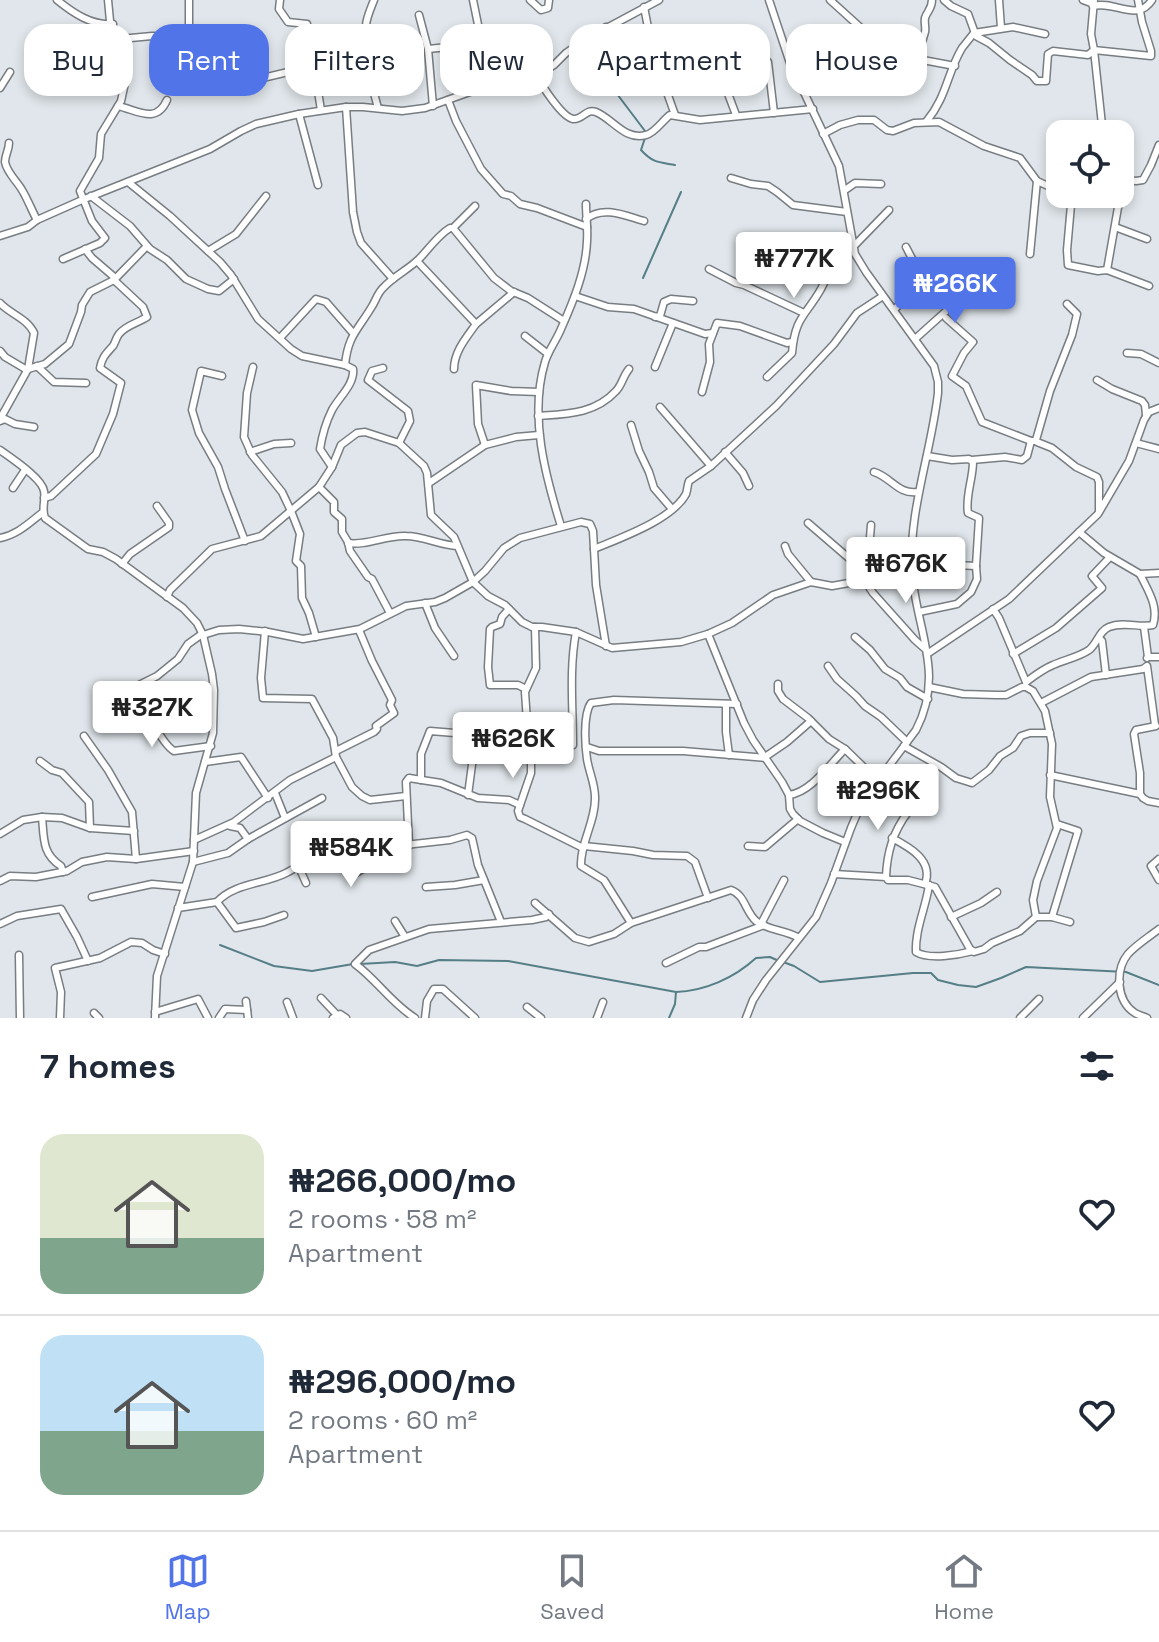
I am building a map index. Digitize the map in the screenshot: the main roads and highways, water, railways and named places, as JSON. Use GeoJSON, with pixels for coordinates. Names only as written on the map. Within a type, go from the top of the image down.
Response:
{"type":"FeatureCollection","features":[{"type":"Feature","properties":{"kind":"waterway"},"geometry":{"type":"LineString","coordinates":[[619,96],[645,131]]}},
{"type":"Feature","properties":{"kind":"waterway"},"geometry":{"type":"LineString","coordinates":[[645,138],[641,150],[645,154],[656,161],[675,165]]}},
{"type":"Feature","properties":{"kind":"waterway"},"geometry":{"type":"LineString","coordinates":[[643,278],[681,192]]}},
{"type":"Feature","properties":{"kind":"waterway"},"geometry":{"type":"LineString","coordinates":[[220,945],[274,966],[312,971],[353,964]]}},
{"type":"Feature","properties":{"kind":"waterway"},"geometry":{"type":"LineString","coordinates":[[360,964],[395,962],[417,966],[439,960],[508,961],[676,992],[719,982],[756,958],[770,957],[779,961]]}},
{"type":"Feature","properties":{"kind":"waterway"},"geometry":{"type":"LineString","coordinates":[[783,962],[820,982],[931,973],[938,980],[976,987],[1026,967],[1126,972],[1159,985]]}},
{"type":"Feature","properties":{"kind":"waterway"},"geometry":{"type":"LineString","coordinates":[[669,1018],[676,992]]}}]}
